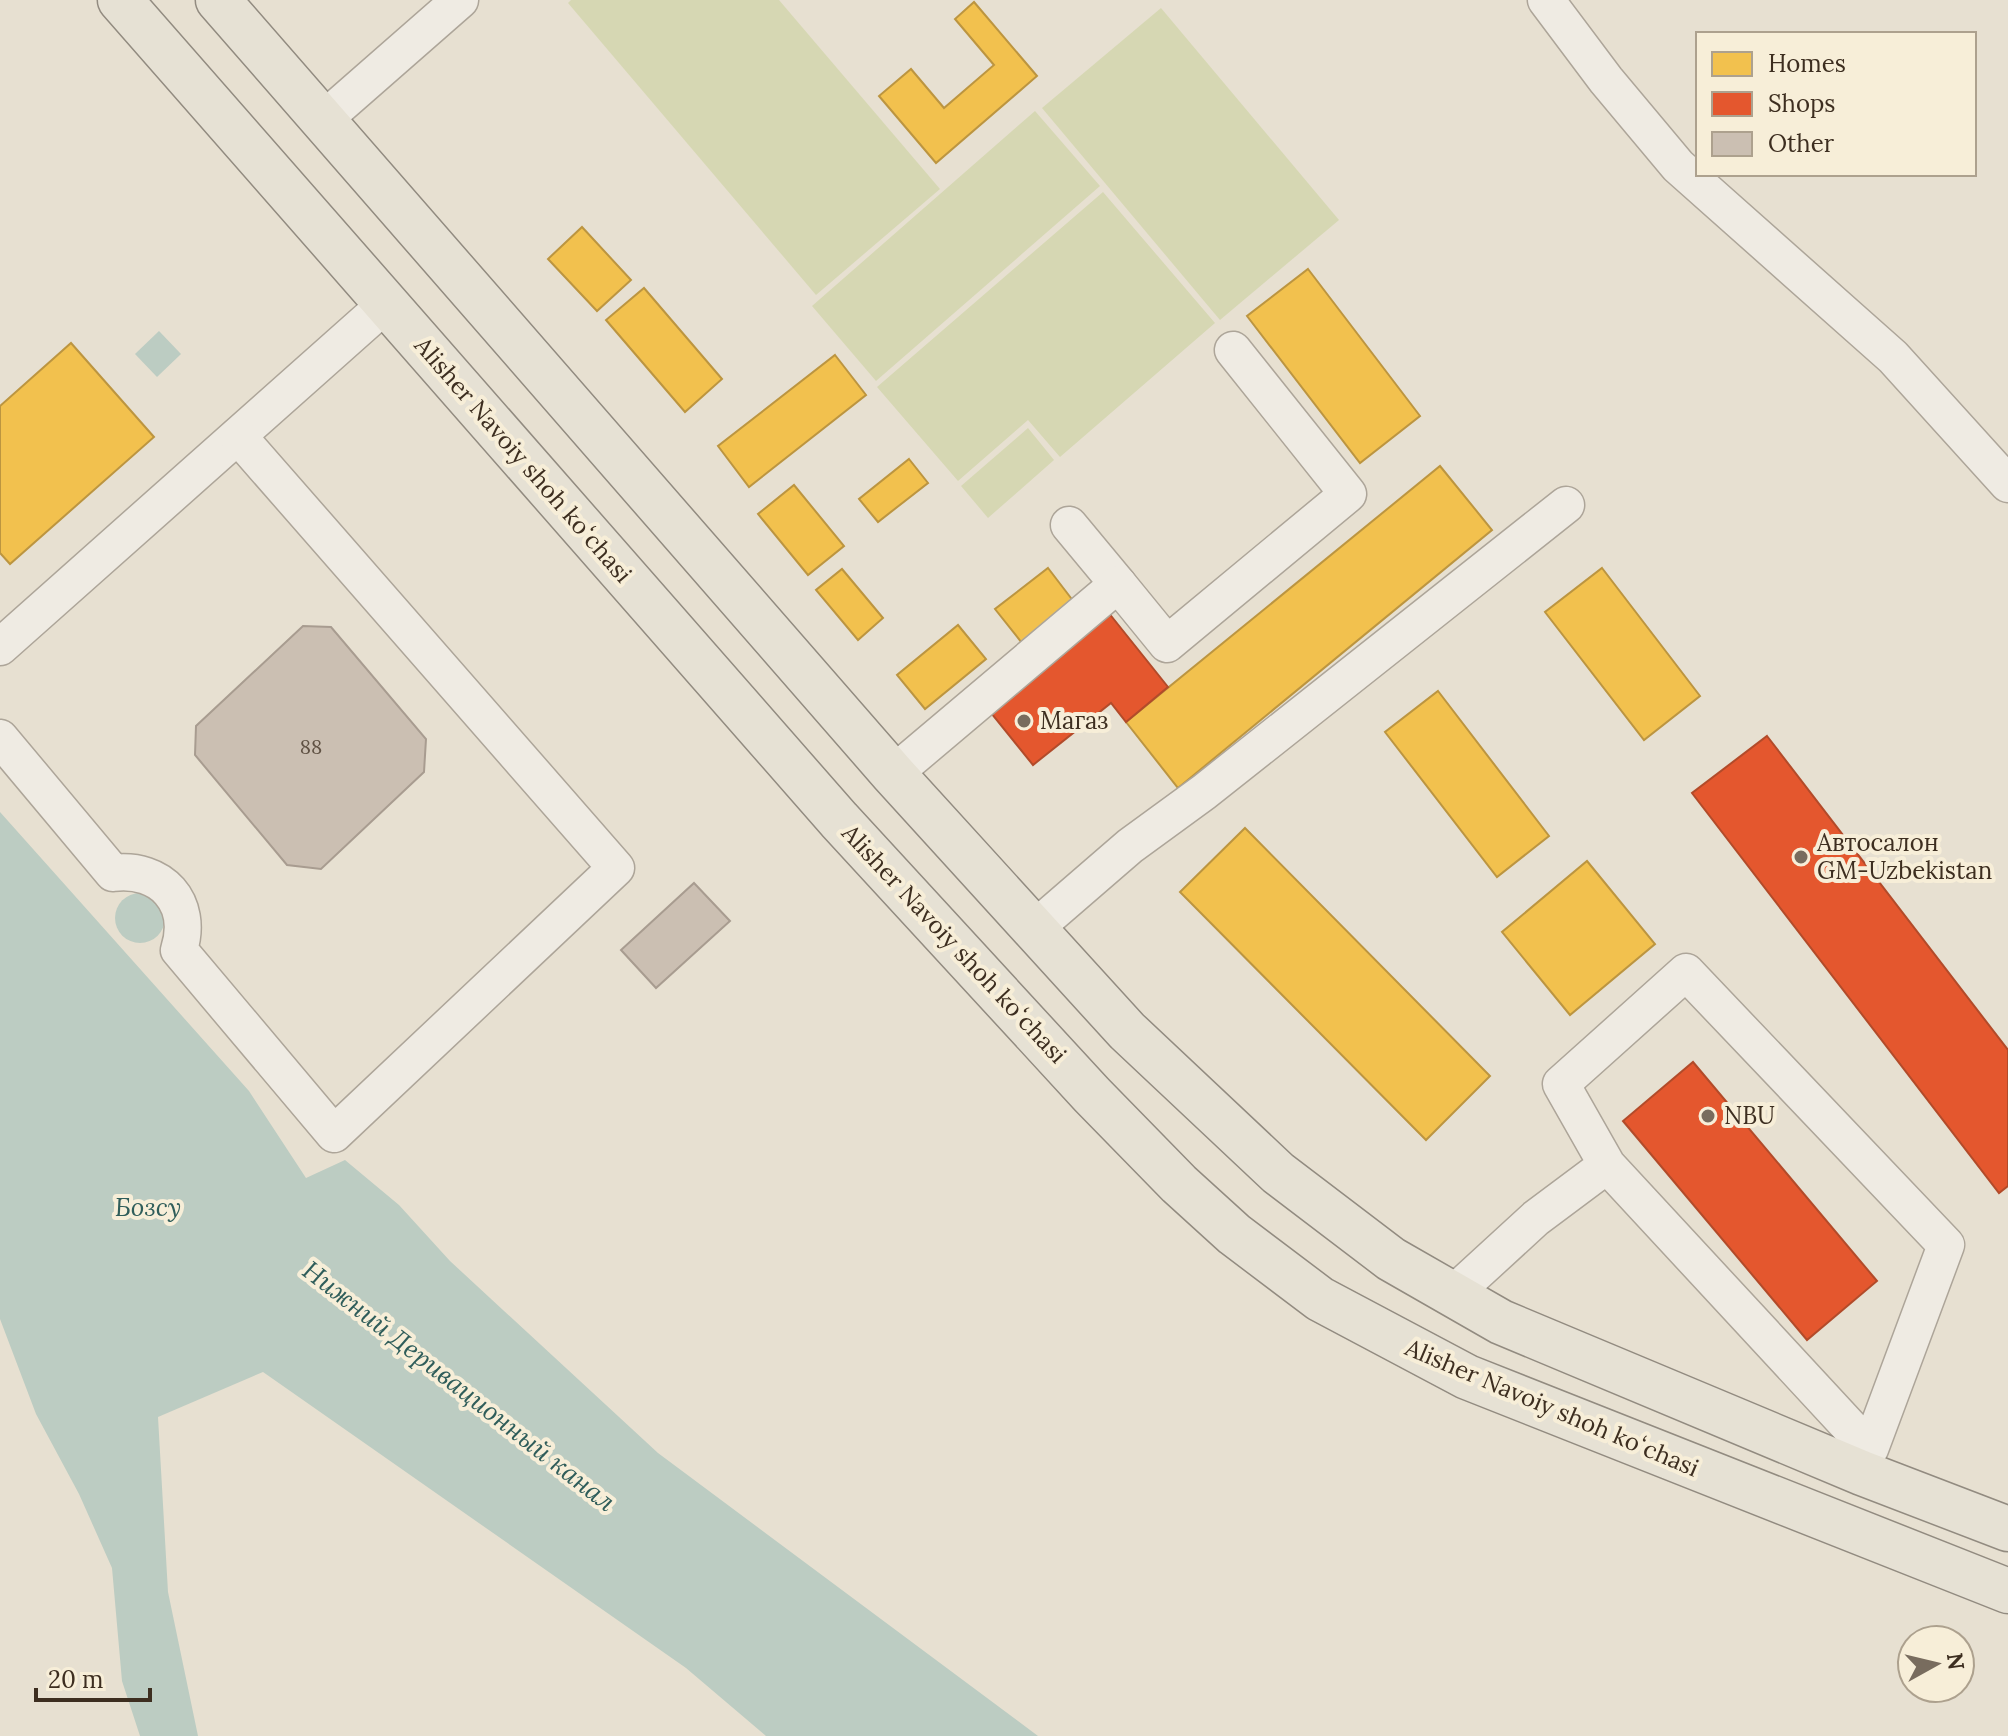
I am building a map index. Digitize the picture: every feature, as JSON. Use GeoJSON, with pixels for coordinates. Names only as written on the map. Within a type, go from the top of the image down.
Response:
{"type":"FeatureCollection","features":[{"type":"Feature","properties":{"kind":"main road","name":"Alisher Navoiy shoh koʻchasi"},"geometry":{"type":"LineString","coordinates":[[120,0],[839,820],[1103,1106],[1179,1184],[1261,1256],[1355,1319],[1467,1377],[2008,1591]]}},
{"type":"Feature","properties":{"kind":"main road"},"geometry":{"type":"LineString","coordinates":[[218,0],[893,774],[1137,1041],[1267,1164],[1333,1217],[1451,1296],[1553,1345],[1866,1461],[2008,1529]]}},
{"type":"Feature","properties":{"kind":"street"},"geometry":{"type":"LineString","coordinates":[[323,120],[460,0]]}},
{"type":"Feature","properties":{"kind":"street"},"geometry":{"type":"LineString","coordinates":[[1546,0],[1606,80],[1678,166],[1893,357],[2008,484]]}},
{"type":"Feature","properties":{"kind":"street"},"geometry":{"type":"LineString","coordinates":[[0,647],[386,304]]}},
{"type":"Feature","properties":{"kind":"street"},"geometry":{"type":"LineString","coordinates":[[1069,525],[1167,644],[1348,494],[1233,350]]}},
{"type":"Feature","properties":{"kind":"street"},"geometry":{"type":"LineString","coordinates":[[0,738],[113,873],[130,871],[148,875],[173,892],[182,908],[179,950],[334,1134],[616,868],[238,436]]}},
{"type":"Feature","properties":{"kind":"street"},"geometry":{"type":"LineString","coordinates":[[1034,929],[1130,846],[1204,792],[1566,505]]}},
{"type":"Feature","properties":{"kind":"street"},"geometry":{"type":"LineString","coordinates":[[893,774],[1118,584]]}},
{"type":"Feature","properties":{"kind":"street"},"geometry":{"type":"LineString","coordinates":[[1686,972],[1946,1245],[1866,1461],[1607,1165],[1561,1084],[1686,972]]}},
{"type":"Feature","properties":{"kind":"street"},"geometry":{"type":"LineString","coordinates":[[1451,1296],[1536,1218],[1607,1165]]}},
{"type":"Feature","properties":{"kind":"green space"},"geometry":{"type":"Polygon","coordinates":[[[571,0],[779,0],[940,189],[816,295],[568,3],[571,0]]]}},
{"type":"Feature","properties":{"kind":"green space"},"geometry":{"type":"Polygon","coordinates":[[[1161,8],[1339,220],[1220,320],[1042,108],[1161,8]]]}},
{"type":"Feature","properties":{"kind":"green space"},"geometry":{"type":"Polygon","coordinates":[[[1035,111],[1100,186],[876,381],[812,306],[1035,111]]]}},
{"type":"Feature","properties":{"kind":"green space"},"geometry":{"type":"Polygon","coordinates":[[[1103,192],[1215,323],[1060,457],[1028,420],[958,481],[877,387],[1103,192]]]}},
{"type":"Feature","properties":{"kind":"green space"},"geometry":{"type":"Polygon","coordinates":[[[1028,428],[1054,460],[988,518],[961,486],[1028,428]]]}},
{"type":"Feature","properties":{"kind":"water"},"geometry":{"type":"Polygon","coordinates":[[[159,331],[181,354],[157,377],[135,354],[159,331]]]}},
{"type":"Feature","properties":{"kind":"water"},"geometry":{"type":"Polygon","coordinates":[[[0,812],[249,1091],[306,1178],[345,1160],[399,1205],[450,1261],[658,1453],[1038,1736],[766,1736],[686,1668],[263,1372],[158,1417],[168,1592],[198,1736],[140,1736],[122,1681],[112,1568],[79,1494],[36,1414],[0,1319],[0,812]]]}},
{"type":"Feature","properties":{"kind":"water"},"geometry":{"type":"Polygon","coordinates":[[[140,893],[158,900],[165,918],[158,936],[140,943],[122,936],[115,918],[122,900],[140,893]]]}},
{"type":"Feature","properties":{"kind":"building: Homes"},"geometry":{"type":"Polygon","coordinates":[[[974,2],[1037,76],[936,163],[879,96],[911,69],[944,108],[994,65],[955,19],[974,2]]]}},
{"type":"Feature","properties":{"kind":"building: Homes"},"geometry":{"type":"Polygon","coordinates":[[[582,227],[631,280],[597,311],[548,259],[582,227]]]}},
{"type":"Feature","properties":{"kind":"building: Homes"},"geometry":{"type":"Polygon","coordinates":[[[1308,269],[1420,416],[1360,463],[1247,316],[1308,269]]]}},
{"type":"Feature","properties":{"kind":"building: Homes"},"geometry":{"type":"Polygon","coordinates":[[[644,288],[722,379],[685,412],[606,320],[644,288]]]}},
{"type":"Feature","properties":{"kind":"building: Homes"},"geometry":{"type":"Polygon","coordinates":[[[71,343],[154,437],[10,564],[0,553],[0,406],[71,343]]]}},
{"type":"Feature","properties":{"kind":"building: Homes"},"geometry":{"type":"Polygon","coordinates":[[[835,355],[866,395],[749,487],[718,446],[835,355]]]}},
{"type":"Feature","properties":{"kind":"building: Homes"},"geometry":{"type":"Polygon","coordinates":[[[909,459],[928,483],[878,522],[859,499],[909,459]]]}},
{"type":"Feature","properties":{"kind":"building: Homes"},"geometry":{"type":"Polygon","coordinates":[[[1440,466],[1492,530],[1178,788],[1126,722],[1440,466]]]}},
{"type":"Feature","properties":{"kind":"building: Homes"},"geometry":{"type":"Polygon","coordinates":[[[794,485],[844,546],[808,575],[758,514],[794,485]]]}},
{"type":"Feature","properties":{"kind":"building: Homes"},"geometry":{"type":"Polygon","coordinates":[[[1048,568],[1074,602],[1022,643],[995,609],[1048,568]]]}},
{"type":"Feature","properties":{"kind":"building: Homes"},"geometry":{"type":"Polygon","coordinates":[[[1602,568],[1700,696],[1644,740],[1545,612],[1602,568]]]}},
{"type":"Feature","properties":{"kind":"building: Homes"},"geometry":{"type":"Polygon","coordinates":[[[842,569],[883,618],[858,640],[816,590],[842,569]]]}},
{"type":"Feature","properties":{"kind":"building: Homes"},"geometry":{"type":"Polygon","coordinates":[[[958,625],[986,659],[925,709],[897,675],[958,625]]]}},
{"type":"Feature","properties":{"kind":"building: Homes"},"geometry":{"type":"Polygon","coordinates":[[[1438,691],[1549,836],[1497,877],[1385,732],[1438,691]]]}},
{"type":"Feature","properties":{"kind":"building: Homes"},"geometry":{"type":"Polygon","coordinates":[[[1245,828],[1490,1076],[1426,1140],[1180,892],[1245,828]]]}},
{"type":"Feature","properties":{"kind":"building: Homes"},"geometry":{"type":"Polygon","coordinates":[[[1587,861],[1655,944],[1570,1015],[1502,932],[1587,861]]]}},
{"type":"Feature","properties":{"kind":"building: Shops"},"geometry":{"type":"Polygon","coordinates":[[[1108,612],[1168,687],[1126,722],[1111,703],[1033,765],[987,708],[1108,612]]]}},
{"type":"Feature","properties":{"kind":"building: Shops"},"geometry":{"type":"Polygon","coordinates":[[[1767,736],[2008,1050],[2008,1186],[1999,1193],[1692,793],[1767,736]]]}},
{"type":"Feature","properties":{"kind":"building: Shops"},"geometry":{"type":"Polygon","coordinates":[[[1693,1062],[1877,1281],[1807,1340],[1623,1121],[1693,1062]]]}},
{"type":"Feature","properties":{"kind":"building: Other"},"geometry":{"type":"Polygon","coordinates":[[[303,626],[331,627],[426,739],[424,772],[321,869],[287,865],[195,755],[196,726],[303,626]]]}},
{"type":"Feature","properties":{"kind":"building: Other"},"geometry":{"type":"Polygon","coordinates":[[[694,883],[730,921],[656,988],[621,950],[694,883]]]}},
{"type":"Feature","properties":{"kind":"place","name":"Магаз"},"geometry":{"type":"Point","coordinates":[1024,721]}},
{"type":"Feature","properties":{"kind":"place","name":"Автосалон GM-Uzbekistan"},"geometry":{"type":"Point","coordinates":[1801,857]}},
{"type":"Feature","properties":{"kind":"place","name":"NBU"},"geometry":{"type":"Point","coordinates":[1708,1116]}},
{"type":"Feature","properties":{"kind":"water label","name":"Бозсу"},"geometry":{"type":"Point","coordinates":[148,1207]}},
{"type":"Feature","properties":{"kind":"water label","name":"Нижний Деривационный канал"},"geometry":{"type":"Point","coordinates":[459,1386]}}]}
